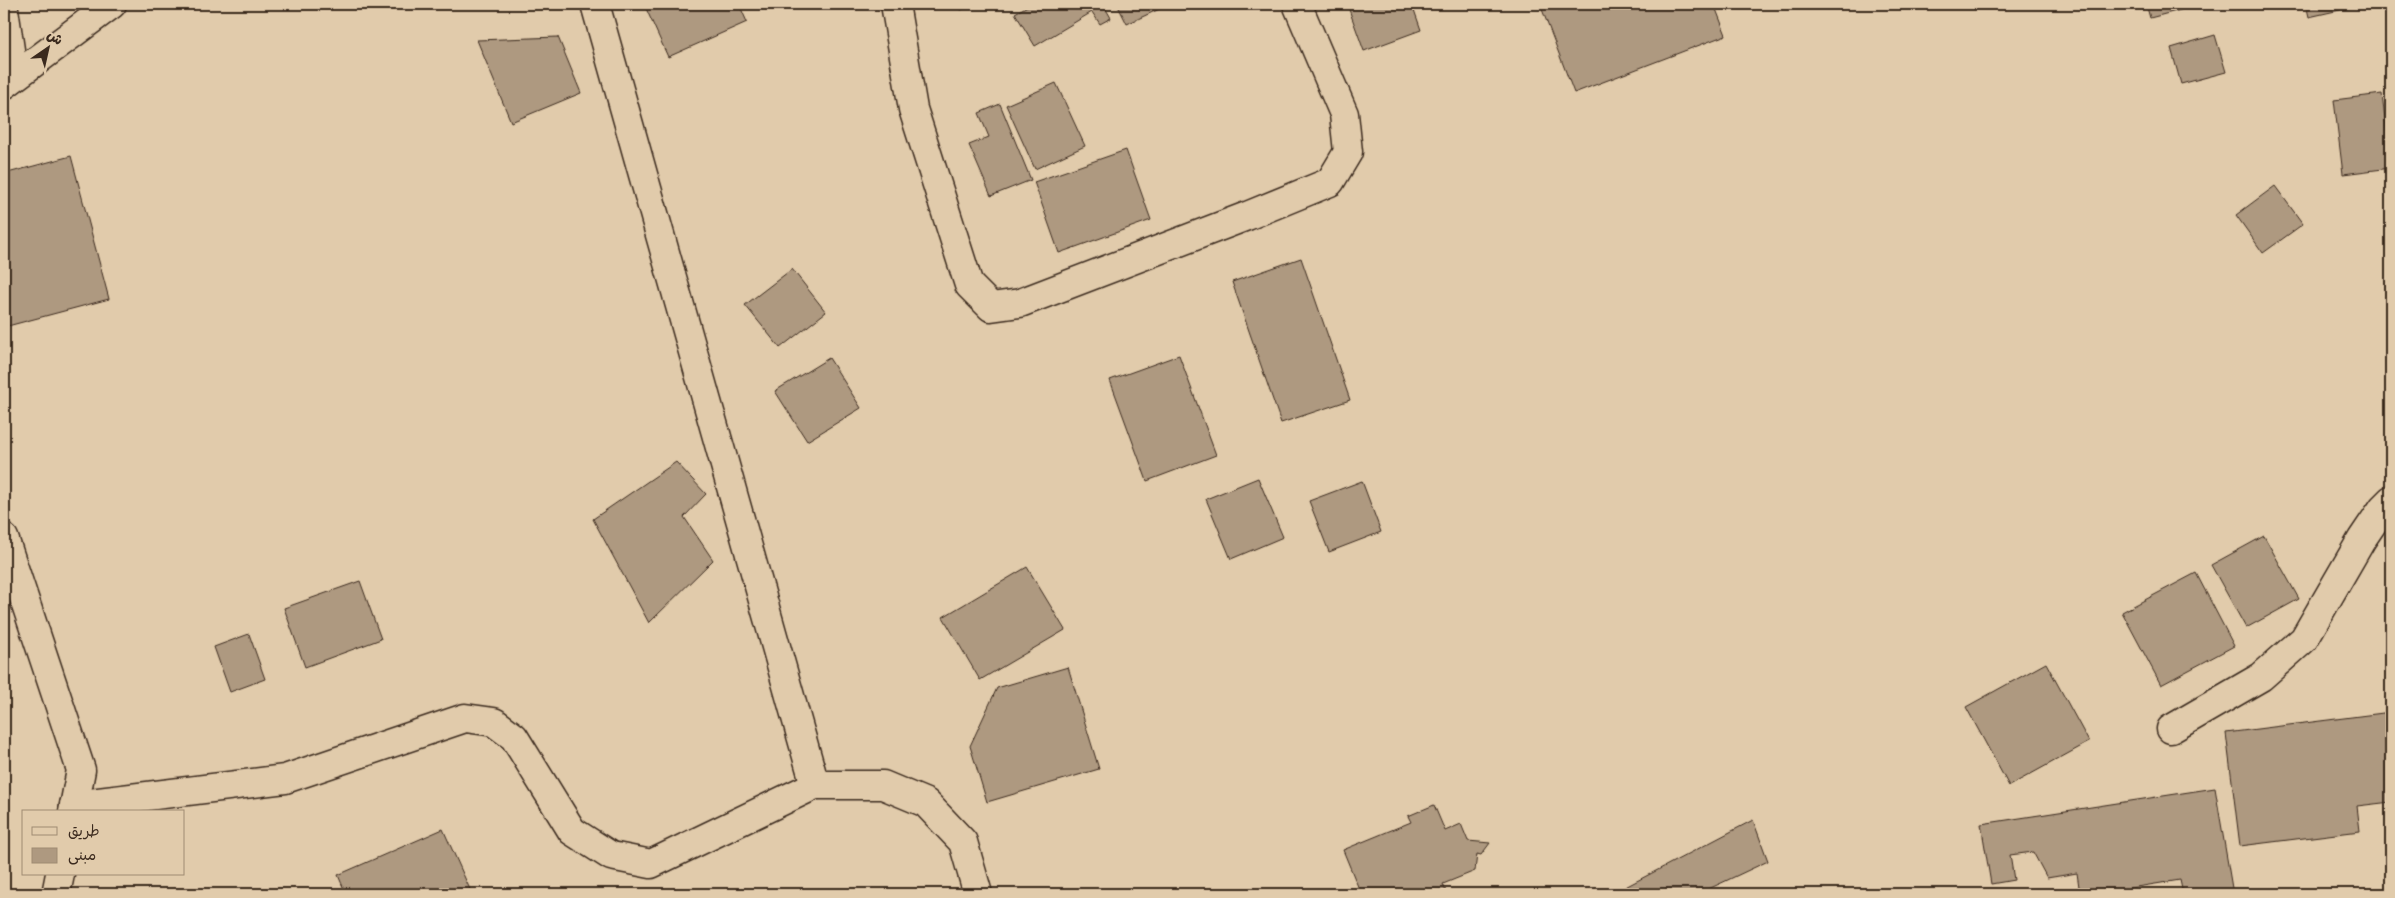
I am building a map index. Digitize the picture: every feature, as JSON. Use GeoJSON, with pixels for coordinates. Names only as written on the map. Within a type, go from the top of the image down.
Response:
{"type":"FeatureCollection","features":[{"type":"Feature","properties":{"kind":"street"},"geometry":{"type":"LineString","coordinates":[[9,81],[112,4]]}},
{"type":"Feature","properties":{"kind":"street"},"geometry":{"type":"LineString","coordinates":[[595,4],[815,785]]}},
{"type":"Feature","properties":{"kind":"street"},"geometry":{"type":"LineString","coordinates":[[895,4],[913,109],[969,285],[991,307],[1020,303],[1330,182],[1348,152],[1344,114],[1297,4]]}},
{"type":"Feature","properties":{"kind":"street"},"geometry":{"type":"LineString","coordinates":[[4,9],[9,81]]}},
{"type":"Feature","properties":{"kind":"street"},"geometry":{"type":"LineString","coordinates":[[2171,729],[2261,677],[2304,639],[2362,539],[2383,508],[2391,500]]}},
{"type":"Feature","properties":{"kind":"street"},"geometry":{"type":"LineString","coordinates":[[4,538],[81,770],[74,809],[285,779],[465,718],[494,722],[514,737],[572,831],[611,856],[651,864],[815,785],[883,785],[926,803],[963,842],[978,894]]}},
{"type":"Feature","properties":{"kind":"street"},"geometry":{"type":"LineString","coordinates":[[56,894],[60,876]]}},
{"type":"Feature","properties":{"kind":"building"},"geometry":{"type":"Polygon","coordinates":[[[644,4],[739,4],[747,22],[668,57],[644,4]]]}},
{"type":"Feature","properties":{"kind":"building"},"geometry":{"type":"Polygon","coordinates":[[[958,4],[973,4],[961,10],[958,4]]]}},
{"type":"Feature","properties":{"kind":"building"},"geometry":{"type":"Polygon","coordinates":[[[1031,4],[1103,4],[1111,18],[1100,24],[1092,12],[1035,46],[1015,13],[1031,4]]]}},
{"type":"Feature","properties":{"kind":"building"},"geometry":{"type":"Polygon","coordinates":[[[1117,4],[1170,4],[1127,24],[1117,4]]]}},
{"type":"Feature","properties":{"kind":"building"},"geometry":{"type":"Polygon","coordinates":[[[1347,4],[1412,4],[1421,30],[1364,51],[1347,4]]]}},
{"type":"Feature","properties":{"kind":"building"},"geometry":{"type":"Polygon","coordinates":[[[1540,4],[1714,4],[1726,35],[1574,93],[1540,4]]]}},
{"type":"Feature","properties":{"kind":"building"},"geometry":{"type":"Polygon","coordinates":[[[2146,4],[2203,4],[2150,18],[2146,4]]]}},
{"type":"Feature","properties":{"kind":"building"},"geometry":{"type":"Polygon","coordinates":[[[2306,4],[2362,4],[2362,5],[2309,17],[2306,4]]]}},
{"type":"Feature","properties":{"kind":"building"},"geometry":{"type":"Polygon","coordinates":[[[2215,35],[2226,72],[2181,84],[2171,48],[2215,35]]]}},
{"type":"Feature","properties":{"kind":"building"},"geometry":{"type":"Polygon","coordinates":[[[558,37],[581,93],[511,122],[477,40],[558,37]]]}},
{"type":"Feature","properties":{"kind":"building"},"geometry":{"type":"Polygon","coordinates":[[[1056,83],[1085,146],[1035,169],[1006,105],[1056,83]]]}},
{"type":"Feature","properties":{"kind":"building"},"geometry":{"type":"Polygon","coordinates":[[[2382,94],[2391,168],[2343,174],[2334,100],[2382,94]]]}},
{"type":"Feature","properties":{"kind":"building"},"geometry":{"type":"Polygon","coordinates":[[[1000,104],[1031,180],[991,196],[969,145],[989,137],[979,113],[1000,104]]]}},
{"type":"Feature","properties":{"kind":"building"},"geometry":{"type":"Polygon","coordinates":[[[1126,150],[1151,220],[1059,253],[1034,182],[1126,150]]]}},
{"type":"Feature","properties":{"kind":"building"},"geometry":{"type":"Polygon","coordinates":[[[71,156],[109,299],[4,327],[4,174],[71,156]]]}},
{"type":"Feature","properties":{"kind":"building"},"geometry":{"type":"Polygon","coordinates":[[[2275,186],[2303,224],[2263,253],[2236,215],[2275,186]]]}},
{"type":"Feature","properties":{"kind":"building"},"geometry":{"type":"Polygon","coordinates":[[[1301,258],[1350,400],[1281,423],[1232,282],[1301,258]]]}},
{"type":"Feature","properties":{"kind":"building"},"geometry":{"type":"Polygon","coordinates":[[[792,269],[826,312],[780,348],[745,305],[792,269]]]}},
{"type":"Feature","properties":{"kind":"building"},"geometry":{"type":"Polygon","coordinates":[[[1179,355],[1216,455],[1147,481],[1110,380],[1179,355]]]}},
{"type":"Feature","properties":{"kind":"building"},"geometry":{"type":"Polygon","coordinates":[[[829,358],[861,408],[807,441],[775,391],[829,358]]]}},
{"type":"Feature","properties":{"kind":"building"},"geometry":{"type":"Polygon","coordinates":[[[676,462],[706,494],[684,517],[713,560],[649,623],[593,519],[676,462]]]}},
{"type":"Feature","properties":{"kind":"building"},"geometry":{"type":"Polygon","coordinates":[[[1258,478],[1283,537],[1231,559],[1206,499],[1258,478]]]}},
{"type":"Feature","properties":{"kind":"building"},"geometry":{"type":"Polygon","coordinates":[[[1362,481],[1381,532],[1329,552],[1309,501],[1362,481]]]}},
{"type":"Feature","properties":{"kind":"building"},"geometry":{"type":"Polygon","coordinates":[[[2264,536],[2299,599],[2246,628],[2211,565],[2264,536]]]}},
{"type":"Feature","properties":{"kind":"building"},"geometry":{"type":"Polygon","coordinates":[[[1027,567],[1065,630],[980,680],[943,617],[1027,567]]]}},
{"type":"Feature","properties":{"kind":"building"},"geometry":{"type":"Polygon","coordinates":[[[2196,573],[2234,646],[2161,685],[2122,612],[2196,573]]]}},
{"type":"Feature","properties":{"kind":"building"},"geometry":{"type":"Polygon","coordinates":[[[360,581],[381,639],[305,667],[284,608],[360,581]]]}},
{"type":"Feature","properties":{"kind":"building"},"geometry":{"type":"Polygon","coordinates":[[[249,634],[265,679],[230,692],[214,647],[249,634]]]}},
{"type":"Feature","properties":{"kind":"building"},"geometry":{"type":"Polygon","coordinates":[[[2046,663],[2089,742],[2009,786],[1966,707],[2046,663]]]}},
{"type":"Feature","properties":{"kind":"building"},"geometry":{"type":"Polygon","coordinates":[[[1068,667],[1099,769],[987,802],[970,746],[997,688],[1068,667]]]}},
{"type":"Feature","properties":{"kind":"building"},"geometry":{"type":"Polygon","coordinates":[[[2391,712],[2391,802],[2357,806],[2360,831],[2240,846],[2226,733],[2391,712]]]}},
{"type":"Feature","properties":{"kind":"building"},"geometry":{"type":"Polygon","coordinates":[[[2215,788],[2233,894],[2183,894],[2180,880],[2093,894],[2080,894],[2077,873],[2047,878],[2033,852],[2010,855],[2014,880],[1991,884],[1981,824],[2215,788]]]}},
{"type":"Feature","properties":{"kind":"building"},"geometry":{"type":"Polygon","coordinates":[[[1434,805],[1445,831],[1461,824],[1468,841],[1490,843],[1481,855],[1477,854],[1475,871],[1443,884],[1447,894],[1361,894],[1343,850],[1411,822],[1408,816],[1434,805]]]}},
{"type":"Feature","properties":{"kind":"building"},"geometry":{"type":"Polygon","coordinates":[[[1753,820],[1768,861],[1698,894],[1612,894],[1753,820]]]}},
{"type":"Feature","properties":{"kind":"building"},"geometry":{"type":"Polygon","coordinates":[[[443,829],[472,894],[346,894],[338,875],[443,829]]]}}]}
